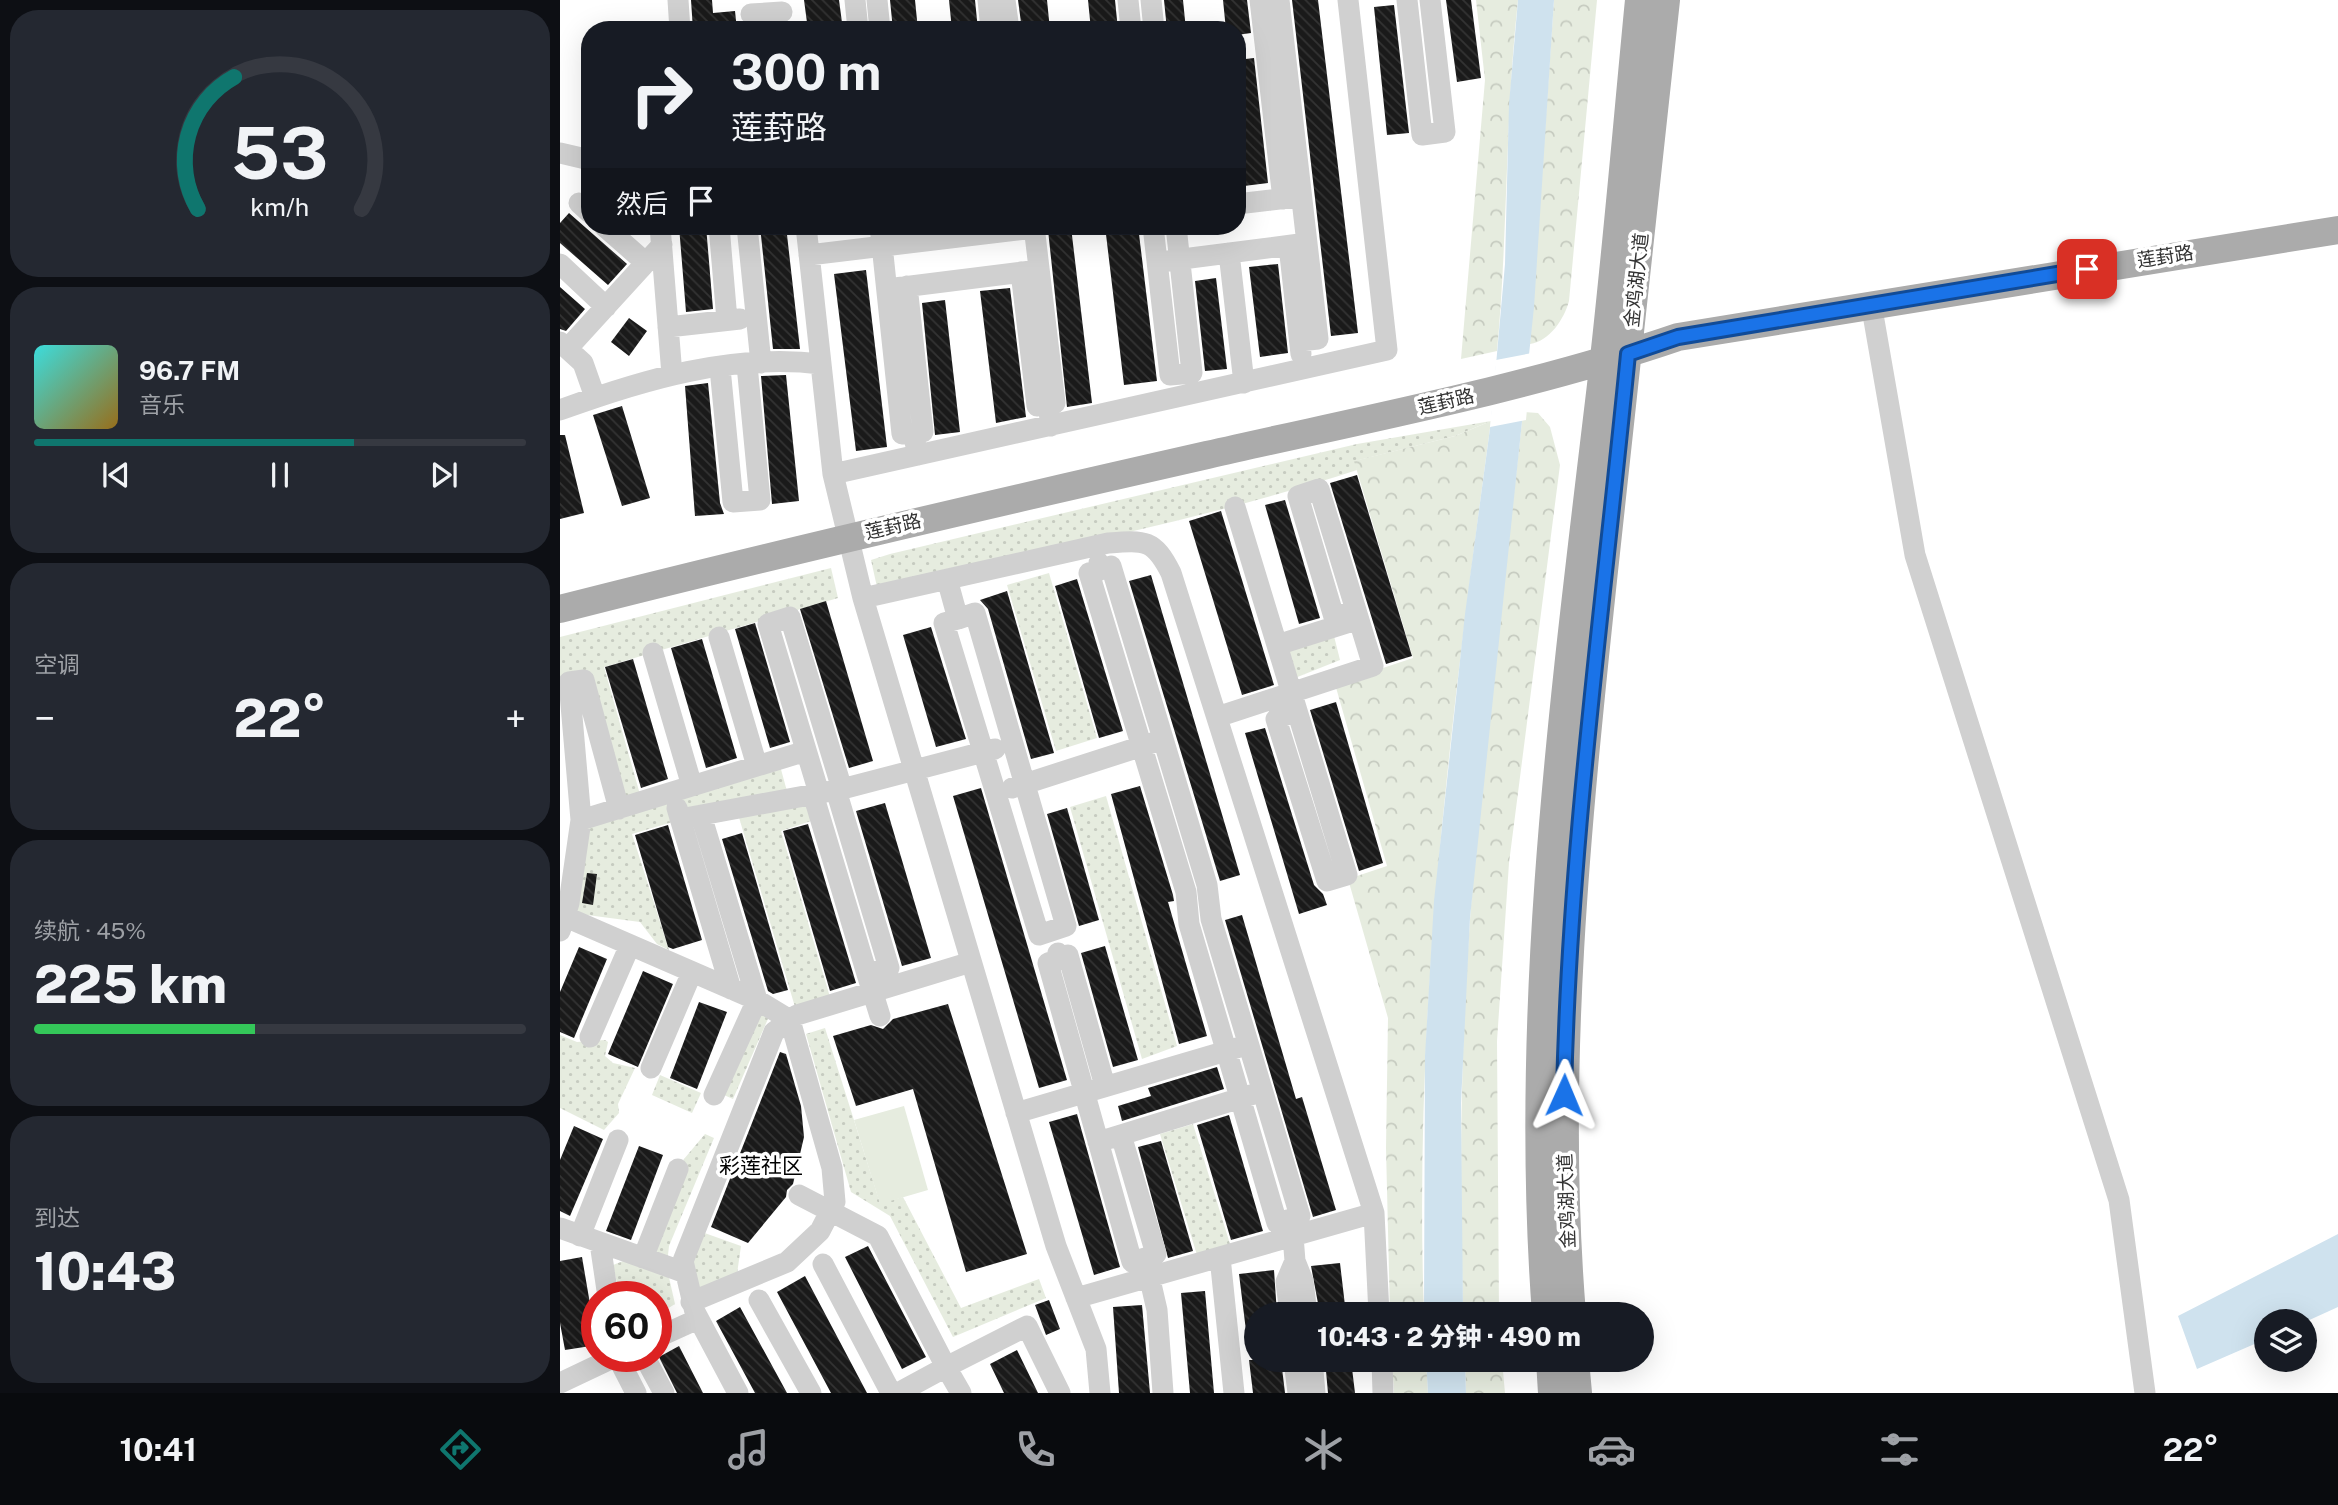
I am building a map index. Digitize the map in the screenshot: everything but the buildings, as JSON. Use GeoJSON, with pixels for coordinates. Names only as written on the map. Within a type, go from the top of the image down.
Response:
{"type":"FeatureCollection","features":[{"type":"Feature","properties":{"kind":"main road","name":"金鸡湖大道"},"geometry":{"type":"LineString","coordinates":[[1572,1302],[1564,1122],[1566,988],[1616,357],[1639,0]]}},
{"type":"Feature","properties":{"kind":"main road","name":"金鸡湖大道"},"geometry":{"type":"LineString","coordinates":[[1546,1302],[1539,1126],[1541,990],[1561,737],[1666,0]]}},
{"type":"Feature","properties":{"kind":"main road","name":"莲葑路"},"geometry":{"type":"LineString","coordinates":[[560,609],[847,536],[1461,398],[1616,357],[1678,337],[1871,303],[2338,229]]}},
{"type":"Feature","properties":{"kind":"main road"},"geometry":{"type":"LineString","coordinates":[[1551,1372],[1552,1393]]}},
{"type":"Feature","properties":{"kind":"main road"},"geometry":{"type":"LineString","coordinates":[[1576,1372],[1578,1393]]}},
{"type":"Feature","properties":{"kind":"street"},"geometry":{"type":"LineString","coordinates":[[678,0],[679,21]]}},
{"type":"Feature","properties":{"kind":"street"},"geometry":{"type":"LineString","coordinates":[[855,0],[857,21]]}},
{"type":"Feature","properties":{"kind":"street"},"geometry":{"type":"LineString","coordinates":[[877,0],[879,21]]}},
{"type":"Feature","properties":{"kind":"street"},"geometry":{"type":"LineString","coordinates":[[988,0],[990,21]]}},
{"type":"Feature","properties":{"kind":"street"},"geometry":{"type":"LineString","coordinates":[[1005,0],[1008,21]]}},
{"type":"Feature","properties":{"kind":"street"},"geometry":{"type":"LineString","coordinates":[[1128,0],[1130,21]]}},
{"type":"Feature","properties":{"kind":"street"},"geometry":{"type":"LineString","coordinates":[[1151,0],[1153,21]]}},
{"type":"Feature","properties":{"kind":"street"},"geometry":{"type":"LineString","coordinates":[[1260,0],[1293,198]]}},
{"type":"Feature","properties":{"kind":"street"},"geometry":{"type":"LineString","coordinates":[[1279,0],[1298,245],[1318,339],[1300,341],[1303,370]]}},
{"type":"Feature","properties":{"kind":"street"},"geometry":{"type":"LineString","coordinates":[[1407,0],[1422,135],[1445,132],[1430,0]]}},
{"type":"Feature","properties":{"kind":"street"},"geometry":{"type":"LineString","coordinates":[[833,474],[1387,349],[1353,1]]}},
{"type":"Feature","properties":{"kind":"street"},"geometry":{"type":"LineString","coordinates":[[751,15],[783,14]]}},
{"type":"Feature","properties":{"kind":"street"},"geometry":{"type":"LineString","coordinates":[[560,153],[581,158]]}},
{"type":"Feature","properties":{"kind":"street"},"geometry":{"type":"LineString","coordinates":[[1246,203],[1293,198]]}},
{"type":"Feature","properties":{"kind":"street"},"geometry":{"type":"LineString","coordinates":[[614,235],[646,262]]}},
{"type":"Feature","properties":{"kind":"street"},"geometry":{"type":"LineString","coordinates":[[595,397],[583,363],[564,345],[606,307],[646,262],[661,235]]}},
{"type":"Feature","properties":{"kind":"street"},"geometry":{"type":"LineString","coordinates":[[661,235],[672,375]]}},
{"type":"Feature","properties":{"kind":"street"},"geometry":{"type":"LineString","coordinates":[[720,235],[727,320]]}},
{"type":"Feature","properties":{"kind":"street"},"geometry":{"type":"LineString","coordinates":[[720,368],[733,502],[760,500],[754,364],[756,317],[748,235]]}},
{"type":"Feature","properties":{"kind":"street"},"geometry":{"type":"LineString","coordinates":[[807,235],[833,474],[847,536],[863,598],[1056,1246],[1096,1349],[1098,1392]]}},
{"type":"Feature","properties":{"kind":"street"},"geometry":{"type":"LineString","coordinates":[[809,255],[881,236],[904,235]]}},
{"type":"Feature","properties":{"kind":"street"},"geometry":{"type":"LineString","coordinates":[[1026,235],[1030,271],[1055,403],[1048,404],[1051,426]]}},
{"type":"Feature","properties":{"kind":"street"},"geometry":{"type":"LineString","coordinates":[[1154,235],[1170,375],[1192,373],[1177,235]]}},
{"type":"Feature","properties":{"kind":"street"},"geometry":{"type":"LineString","coordinates":[[881,236],[897,287],[923,432],[913,433],[918,455]]}},
{"type":"Feature","properties":{"kind":"street"},"geometry":{"type":"LineString","coordinates":[[1157,262],[1298,245]]}},
{"type":"Feature","properties":{"kind":"street"},"geometry":{"type":"LineString","coordinates":[[1228,253],[1244,383]]}},
{"type":"Feature","properties":{"kind":"street"},"geometry":{"type":"LineString","coordinates":[[560,264],[606,307]]}},
{"type":"Feature","properties":{"kind":"street"},"geometry":{"type":"LineString","coordinates":[[897,287],[1030,271]]}},
{"type":"Feature","properties":{"kind":"street"},"geometry":{"type":"LineString","coordinates":[[1871,303],[1915,555],[2119,1200],[2145,1393]]}},
{"type":"Feature","properties":{"kind":"street"},"geometry":{"type":"LineString","coordinates":[[668,327],[756,317]]}},
{"type":"Feature","properties":{"kind":"street"},"geometry":{"type":"LineString","coordinates":[[560,410],[628,385],[672,375],[754,364],[795,361],[821,363]]}},
{"type":"Feature","properties":{"kind":"street"},"geometry":{"type":"LineString","coordinates":[[1182,374],[1184,396]]}},
{"type":"Feature","properties":{"kind":"street"},"geometry":{"type":"LineString","coordinates":[[1217,717],[1294,702],[1373,666],[1319,489],[1298,496],[1334,617],[1357,615]]}},
{"type":"Feature","properties":{"kind":"street"},"geometry":{"type":"LineString","coordinates":[[1235,507],[1347,875],[1327,881],[1276,719],[1294,702]]}},
{"type":"Feature","properties":{"kind":"street"},"geometry":{"type":"LineString","coordinates":[[863,598],[1093,546],[1134,541],[1149,543],[1160,552],[1171,573],[1374,1213],[1378,1302]]}},
{"type":"Feature","properties":{"kind":"street"},"geometry":{"type":"LineString","coordinates":[[1093,546],[1101,570]]}},
{"type":"Feature","properties":{"kind":"street"},"geometry":{"type":"LineString","coordinates":[[1291,1228],[1277,1223],[1189,924],[1186,892],[1088,573],[1111,566],[1208,885],[1211,919],[1300,1216],[1291,1228],[1295,1261],[1303,1281],[1306,1302]]}},
{"type":"Feature","properties":{"kind":"street"},"geometry":{"type":"LineString","coordinates":[[947,579],[958,619]]}},
{"type":"Feature","properties":{"kind":"street"},"geometry":{"type":"LineString","coordinates":[[975,613],[1066,926],[1039,935],[944,623],[958,619],[975,613]]}},
{"type":"Feature","properties":{"kind":"street"},"geometry":{"type":"LineString","coordinates":[[1277,645],[1357,615]]}},
{"type":"Feature","properties":{"kind":"street"},"geometry":{"type":"LineString","coordinates":[[827,791],[806,751],[768,624],[790,617],[870,983],[880,1016]]}},
{"type":"Feature","properties":{"kind":"street"},"geometry":{"type":"LineString","coordinates":[[719,637],[757,766]]}},
{"type":"Feature","properties":{"kind":"street"},"geometry":{"type":"LineString","coordinates":[[653,653],[682,789],[680,819],[731,989]]}},
{"type":"Feature","properties":{"kind":"street"},"geometry":{"type":"LineString","coordinates":[[1116,663],[1138,657]]}},
{"type":"Feature","properties":{"kind":"street"},"geometry":{"type":"LineString","coordinates":[[619,809],[584,680],[569,682],[582,821],[563,924],[630,945],[757,1000],[790,1020],[832,1168],[835,1202],[820,1231],[787,1262],[695,1310],[672,1327]]}},
{"type":"Feature","properties":{"kind":"street"},"geometry":{"type":"LineString","coordinates":[[996,793],[1163,740]]}},
{"type":"Feature","properties":{"kind":"street"},"geometry":{"type":"LineString","coordinates":[[680,819],[915,772],[1014,744]]}},
{"type":"Feature","properties":{"kind":"street"},"geometry":{"type":"LineString","coordinates":[[582,821],[806,751]]}},
{"type":"Feature","properties":{"kind":"street"},"geometry":{"type":"LineString","coordinates":[[701,815],[757,1000],[714,1095]]}},
{"type":"Feature","properties":{"kind":"street"},"geometry":{"type":"LineString","coordinates":[[1188,905],[1209,901]]}},
{"type":"Feature","properties":{"kind":"street"},"geometry":{"type":"LineString","coordinates":[[1053,931],[1060,959]]}},
{"type":"Feature","properties":{"kind":"street"},"geometry":{"type":"LineString","coordinates":[[590,1037],[630,945]]}},
{"type":"Feature","properties":{"kind":"street"},"geometry":{"type":"LineString","coordinates":[[1105,1086],[1068,955],[1048,963],[1082,1092],[1132,1262],[1147,1267]]}},
{"type":"Feature","properties":{"kind":"street"},"geometry":{"type":"LineString","coordinates":[[738,1393],[695,1310],[683,1272],[686,1247],[774,1032],[790,1020],[870,983],[971,962]]}},
{"type":"Feature","properties":{"kind":"street"},"geometry":{"type":"LineString","coordinates":[[651,1068],[692,972]]}},
{"type":"Feature","properties":{"kind":"street"},"geometry":{"type":"LineString","coordinates":[[1016,1113],[1249,1045]]}},
{"type":"Feature","properties":{"kind":"street"},"geometry":{"type":"LineString","coordinates":[[1098,1142],[1263,1092]]}},
{"type":"Feature","properties":{"kind":"street"},"geometry":{"type":"LineString","coordinates":[[1121,1135],[1156,1254],[1147,1267],[1157,1310],[1163,1393]]}},
{"type":"Feature","properties":{"kind":"street"},"geometry":{"type":"LineString","coordinates":[[572,1233],[618,1140]]}},
{"type":"Feature","properties":{"kind":"street"},"geometry":{"type":"LineString","coordinates":[[643,1258],[678,1169]]}},
{"type":"Feature","properties":{"kind":"street"},"geometry":{"type":"LineString","coordinates":[[799,1195],[878,1236],[961,1393]]}},
{"type":"Feature","properties":{"kind":"street"},"geometry":{"type":"LineString","coordinates":[[1076,1298],[1147,1267],[1220,1257],[1291,1228],[1374,1213]]}},
{"type":"Feature","properties":{"kind":"street"},"geometry":{"type":"LineString","coordinates":[[572,1233],[683,1272]]}},
{"type":"Feature","properties":{"kind":"street"},"geometry":{"type":"LineString","coordinates":[[572,1233],[599,1281]]}},
{"type":"Feature","properties":{"kind":"street"},"geometry":{"type":"LineString","coordinates":[[1220,1257],[1234,1393]]}},
{"type":"Feature","properties":{"kind":"street"},"geometry":{"type":"LineString","coordinates":[[1288,1302],[1286,1283],[1295,1261]]}},
{"type":"Feature","properties":{"kind":"street"},"geometry":{"type":"LineString","coordinates":[[824,1264],[891,1393]]}},
{"type":"Feature","properties":{"kind":"street"},"geometry":{"type":"LineString","coordinates":[[759,1300],[811,1393]]}},
{"type":"Feature","properties":{"kind":"street"},"geometry":{"type":"LineString","coordinates":[[898,1393],[1027,1326],[1060,1393]]}},
{"type":"Feature","properties":{"kind":"street"},"geometry":{"type":"LineString","coordinates":[[560,1382],[582,1372]]}},
{"type":"Feature","properties":{"kind":"street"},"geometry":{"type":"LineString","coordinates":[[625,1372],[636,1393]]}},
{"type":"Feature","properties":{"kind":"street"},"geometry":{"type":"LineString","coordinates":[[652,1372],[663,1393]]}},
{"type":"Feature","properties":{"kind":"street"},"geometry":{"type":"LineString","coordinates":[[1295,1372],[1298,1393]]}},
{"type":"Feature","properties":{"kind":"street"},"geometry":{"type":"LineString","coordinates":[[1313,1372],[1315,1393]]}},
{"type":"Feature","properties":{"kind":"street"},"geometry":{"type":"LineString","coordinates":[[1382,1372],[1383,1393]]}},
{"type":"Feature","properties":{"kind":"green space"},"geometry":{"type":"Polygon","coordinates":[[[1476,0],[1518,0],[1497,351],[1461,359],[1485,80],[1476,0]]]}},
{"type":"Feature","properties":{"kind":"green space"},"geometry":{"type":"Polygon","coordinates":[[[1554,0],[1597,0],[1569,301],[1564,315],[1550,334],[1530,344],[1554,0]]]}},
{"type":"Feature","properties":{"kind":"green space"},"geometry":{"type":"Polygon","coordinates":[[[1523,412],[1538,413],[1550,427],[1560,465],[1509,863],[1497,1041],[1499,1302],[1463,1302],[1463,1052],[1467,965],[1484,757],[1523,412]]]}},
{"type":"Feature","properties":{"kind":"green space"},"geometry":{"type":"Polygon","coordinates":[[[1491,421],[1455,436],[1355,461],[1357,470],[1239,505],[877,587],[871,560],[890,554],[1357,444],[1491,421]]]}},
{"type":"Feature","properties":{"kind":"green space"},"geometry":{"type":"Polygon","coordinates":[[[1491,421],[1462,643],[1438,866],[1424,1090],[1424,1302],[1390,1302],[1386,1148],[1388,1018],[1348,879],[1387,866],[1335,684],[1413,658],[1354,461],[1455,436],[1491,421]]]}},
{"type":"Feature","properties":{"kind":"green space"},"geometry":{"type":"Polygon","coordinates":[[[831,568],[838,598],[604,667],[641,798],[620,805],[585,678],[560,679],[560,637],[831,568]]]}},
{"type":"Feature","properties":{"kind":"green space"},"geometry":{"type":"Polygon","coordinates":[[[1049,573],[1097,738],[1056,751],[1007,585],[1049,573]]]}},
{"type":"Feature","properties":{"kind":"green space"},"geometry":{"type":"Polygon","coordinates":[[[1334,636],[1340,660],[1290,680],[1283,653],[1334,636]]]}},
{"type":"Feature","properties":{"kind":"green space"},"geometry":{"type":"Polygon","coordinates":[[[779,762],[788,795],[683,815],[676,793],[779,762]]]}},
{"type":"Feature","properties":{"kind":"green space"},"geometry":{"type":"Polygon","coordinates":[[[669,795],[676,821],[632,834],[669,950],[657,944],[640,922],[572,913],[585,822],[669,795]]]}},
{"type":"Feature","properties":{"kind":"green space"},"geometry":{"type":"Polygon","coordinates":[[[1106,796],[1177,1046],[1142,1059],[1070,807],[1106,796]]]}},
{"type":"Feature","properties":{"kind":"green space"},"geometry":{"type":"Polygon","coordinates":[[[808,799],[814,820],[781,831],[830,997],[795,1007],[738,814],[808,799]]]}},
{"type":"Feature","properties":{"kind":"green space"},"geometry":{"type":"Polygon","coordinates":[[[756,1005],[771,1012],[733,1099],[717,1092],[756,1005]]]}},
{"type":"Feature","properties":{"kind":"green space"},"geometry":{"type":"Polygon","coordinates":[[[825,1028],[880,1203],[903,1197],[961,1308],[1039,1279],[1046,1298],[953,1337],[890,1216],[851,1192],[806,1034],[825,1028]]]}},
{"type":"Feature","properties":{"kind":"green space"},"geometry":{"type":"Polygon","coordinates":[[[560,1035],[577,1042],[605,1040],[608,1042],[605,1056],[613,1063],[635,1068],[618,1104],[619,1113],[604,1130],[560,1108],[560,1035]]]}},
{"type":"Feature","properties":{"kind":"green space"},"geometry":{"type":"Polygon","coordinates":[[[660,1075],[701,1093],[692,1113],[652,1095],[660,1075]]]}},
{"type":"Feature","properties":{"kind":"green space"},"geometry":{"type":"Polygon","coordinates":[[[904,1106],[928,1190],[880,1204],[854,1120],[904,1106]]]}},
{"type":"Feature","properties":{"kind":"green space"},"geometry":{"type":"Polygon","coordinates":[[[1193,1124],[1230,1244],[1197,1255],[1160,1134],[1193,1124]]]}},
{"type":"Feature","properties":{"kind":"green space"},"geometry":{"type":"Polygon","coordinates":[[[705,1134],[714,1138],[669,1246],[667,1264],[646,1256],[684,1159],[705,1134]]]}},
{"type":"Feature","properties":{"kind":"green space"},"geometry":{"type":"Polygon","coordinates":[[[699,1231],[741,1246],[736,1281],[694,1299],[691,1248],[699,1231]]]}},
{"type":"Feature","properties":{"kind":"green space"},"geometry":{"type":"Polygon","coordinates":[[[631,1258],[668,1273],[670,1281],[616,1281],[613,1265],[631,1258]]]}},
{"type":"Feature","properties":{"kind":"green space"},"geometry":{"type":"Polygon","coordinates":[[[1393,1372],[1427,1372],[1428,1393],[1394,1393],[1393,1372]]]}},
{"type":"Feature","properties":{"kind":"green space"},"geometry":{"type":"Polygon","coordinates":[[[1465,1372],[1503,1372],[1505,1393],[1466,1393],[1465,1372]]]}},
{"type":"Feature","properties":{"kind":"water"},"geometry":{"type":"Polygon","coordinates":[[[1518,0],[1554,0],[1534,307],[1470,918],[1461,1103],[1463,1302],[1424,1302],[1425,1056],[1434,901],[1465,614],[1491,421],[1505,264],[1509,104],[1518,0]]]}},
{"type":"Feature","properties":{"kind":"water"},"geometry":{"type":"Polygon","coordinates":[[[2338,1234],[2338,1307],[2317,1317],[2317,1309],[2254,1309],[2254,1344],[2197,1369],[2178,1316],[2338,1234]]]}},
{"type":"Feature","properties":{"kind":"water"},"geometry":{"type":"Polygon","coordinates":[[[1427,1372],[1465,1372],[1466,1393],[1428,1393],[1427,1372]]]}},
{"type":"Feature","properties":{"kind":"pier"},"geometry":{"type":"Polygon","coordinates":[[[1532,353],[1526,420],[1490,427],[1496,360],[1532,353]]]}},
{"type":"Feature","properties":{"kind":"district","name":"彩莲社区"},"geometry":{"type":"Point","coordinates":[761,1165]}},
{"type":"Feature","properties":{"kind":"route"},"geometry":{"type":"LineString","coordinates":[[1564,1095],[1566,988],[1586,737],[1628,354],[1678,337],[2087,269]]}}]}
